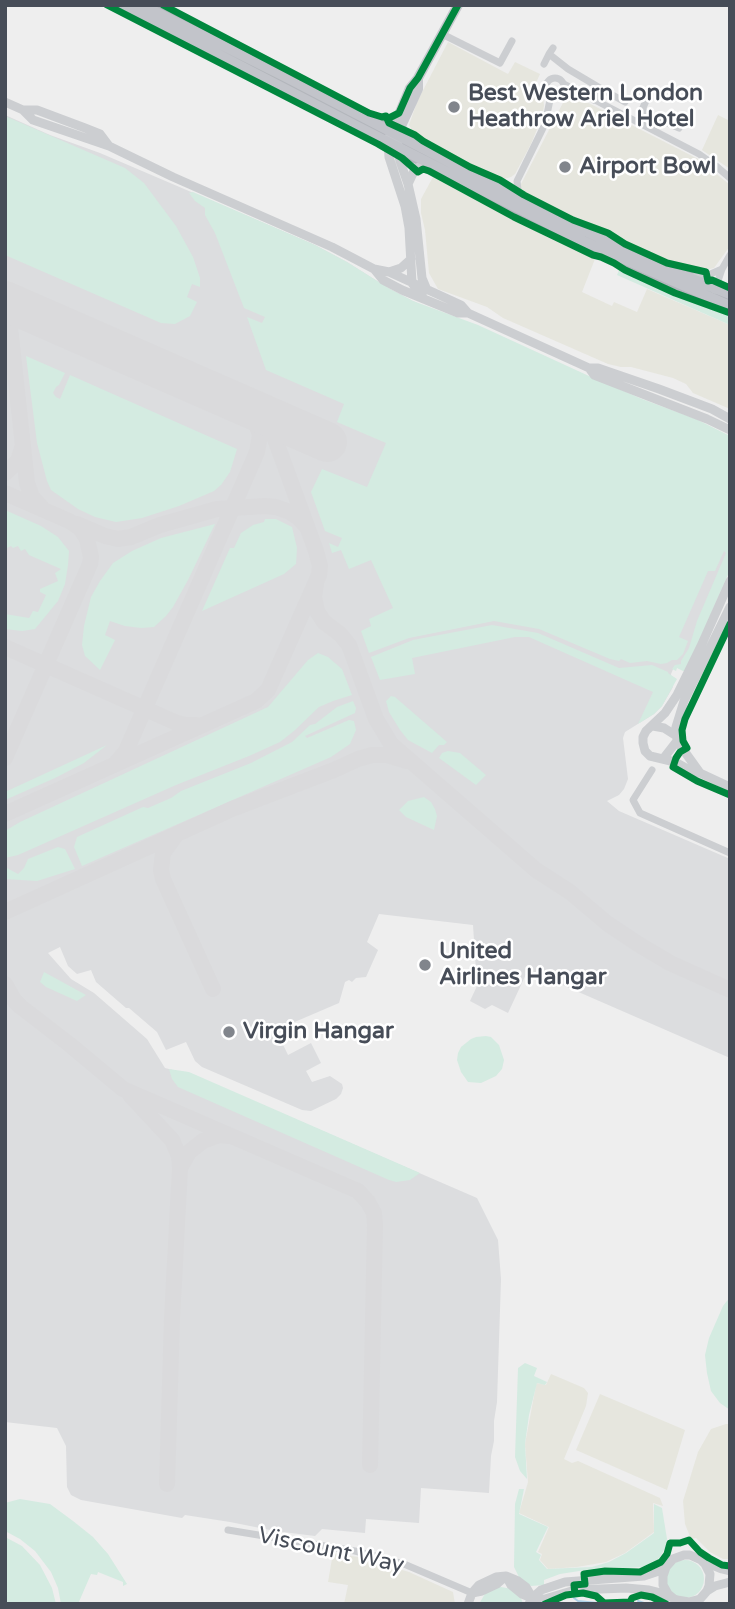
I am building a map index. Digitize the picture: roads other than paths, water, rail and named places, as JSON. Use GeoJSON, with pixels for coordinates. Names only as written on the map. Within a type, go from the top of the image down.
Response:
{"type":"FeatureCollection","features":[{"type":"Feature","properties":{"kind":"highway"},"geometry":{"type":"LineString","coordinates":[[123,5],[519,200],[715,290],[730,306]]}},
{"type":"Feature","properties":{"kind":"highway"},"geometry":{"type":"LineString","coordinates":[[142,5],[373,123],[429,163],[583,241],[730,294]]}},
{"type":"Feature","properties":{"kind":"main road"},"geometry":{"type":"LineString","coordinates":[[393,139],[399,114],[410,88],[458,5]]}},
{"type":"Feature","properties":{"kind":"main road"},"geometry":{"type":"LineString","coordinates":[[393,139],[418,89],[418,78]]}},
{"type":"Feature","properties":{"kind":"main road"},"geometry":{"type":"LineString","coordinates":[[373,123],[399,114]]}},
{"type":"Feature","properties":{"kind":"street"},"geometry":{"type":"LineString","coordinates":[[442,34],[500,63],[512,41]]}},
{"type":"Feature","properties":{"kind":"street"},"geometry":{"type":"LineString","coordinates":[[544,64],[551,51],[568,69],[625,102]]}},
{"type":"Feature","properties":{"kind":"street"},"geometry":{"type":"LineString","coordinates":[[519,200],[517,181],[545,124],[552,100],[546,83],[557,78],[699,154],[730,178]]}},
{"type":"Feature","properties":{"kind":"street"},"geometry":{"type":"LineString","coordinates":[[551,95],[560,94],[564,90],[564,84]]}},
{"type":"Feature","properties":{"kind":"street"},"geometry":{"type":"LineString","coordinates":[[594,100],[600,88]]}},
{"type":"Feature","properties":{"kind":"street"},"geometry":{"type":"LineString","coordinates":[[648,96],[642,110],[679,128]]}},
{"type":"Feature","properties":{"kind":"street"},"geometry":{"type":"LineString","coordinates":[[5,102],[23,110],[37,110],[100,134],[109,146],[332,247],[374,269],[390,272],[458,313],[468,313],[589,368],[598,368],[659,389],[712,409],[730,419]]}},
{"type":"Feature","properties":{"kind":"street"},"geometry":{"type":"LineString","coordinates":[[651,128],[656,118]]}},
{"type":"Feature","properties":{"kind":"street"},"geometry":{"type":"LineString","coordinates":[[393,139],[416,219],[425,294]]}},
{"type":"Feature","properties":{"kind":"street"},"geometry":{"type":"LineString","coordinates":[[393,139],[389,157],[405,206],[412,284]]}},
{"type":"Feature","properties":{"kind":"street"},"geometry":{"type":"LineString","coordinates":[[408,184],[415,169],[429,163]]}},
{"type":"Feature","properties":{"kind":"street"},"geometry":{"type":"LineString","coordinates":[[496,187],[517,181]]}},
{"type":"Feature","properties":{"kind":"street"},"geometry":{"type":"LineString","coordinates":[[715,290],[730,255]]}},
{"type":"Feature","properties":{"kind":"street"},"geometry":{"type":"LineString","coordinates":[[390,272],[401,268],[411,259]]}},
{"type":"Feature","properties":{"kind":"street"},"geometry":{"type":"LineString","coordinates":[[402,290],[412,284],[421,266]]}},
{"type":"Feature","properties":{"kind":"street"},"geometry":{"type":"LineString","coordinates":[[374,269],[383,280],[402,290],[425,294]]}},
{"type":"Feature","properties":{"kind":"street"},"geometry":{"type":"LineString","coordinates":[[687,277],[706,276],[722,269]]}},
{"type":"Feature","properties":{"kind":"street"},"geometry":{"type":"LineString","coordinates":[[589,368],[594,375],[730,430]]}},
{"type":"Feature","properties":{"kind":"street"},"geometry":{"type":"LineString","coordinates":[[730,581],[682,685],[671,705],[644,734],[643,747],[650,756],[678,763],[730,787]]}},
{"type":"Feature","properties":{"kind":"street"},"geometry":{"type":"LineString","coordinates":[[663,759],[676,738],[684,701],[730,607]]}},
{"type":"Feature","properties":{"kind":"street"},"geometry":{"type":"LineString","coordinates":[[653,726],[664,728],[676,738],[700,773]]}},
{"type":"Feature","properties":{"kind":"street"},"geometry":{"type":"LineString","coordinates":[[652,770],[634,797],[638,810],[643,815],[730,853]]}},
{"type":"Feature","properties":{"kind":"street","name":"Viscount Way"},"geometry":{"type":"LineString","coordinates":[[228,1530],[390,1559],[472,1593]]}},
{"type":"Feature","properties":{"kind":"street"},"geometry":{"type":"LineString","coordinates":[[532,1602],[541,1590],[565,1582],[644,1576],[659,1571],[673,1559],[684,1555],[730,1571]]}},
{"type":"Feature","properties":{"kind":"street"},"geometry":{"type":"LineString","coordinates":[[701,1560],[710,1574],[704,1597]]}},
{"type":"Feature","properties":{"kind":"street"},"geometry":{"type":"LineString","coordinates":[[666,1567],[663,1585],[668,1594],[677,1601]]}},
{"type":"Feature","properties":{"kind":"street"},"geometry":{"type":"LineString","coordinates":[[468,1604],[479,1584],[488,1579],[506,1576],[511,1585],[532,1602]]}},
{"type":"Feature","properties":{"kind":"street"},"geometry":{"type":"LineString","coordinates":[[532,1602],[575,1590],[612,1587],[649,1590],[677,1601],[689,1602],[704,1597],[715,1586],[730,1582]]}},
{"type":"Feature","properties":{"kind":"street"},"geometry":{"type":"LineString","coordinates":[[472,1593],[475,1604]]}},
{"type":"Feature","properties":{"kind":"waterway"},"geometry":{"type":"LineString","coordinates":[[574,1598],[597,1603]]}},
{"type":"Feature","properties":{"kind":"waterway"},"geometry":{"type":"LineString","coordinates":[[638,1601],[647,1604]]}},
{"type":"Feature","properties":{"kind":"place","name":"Best Western London Heathrow Ariel Hotel"},"geometry":{"type":"Point","coordinates":[454,107]}},
{"type":"Feature","properties":{"kind":"place","name":"Airport Bowl"},"geometry":{"type":"Point","coordinates":[565,167]}},
{"type":"Feature","properties":{"kind":"place","name":"United Airlines Hangar"},"geometry":{"type":"Point","coordinates":[425,965]}},
{"type":"Feature","properties":{"kind":"place","name":"Virgin Hangar"},"geometry":{"type":"Point","coordinates":[229,1032]}}]}
